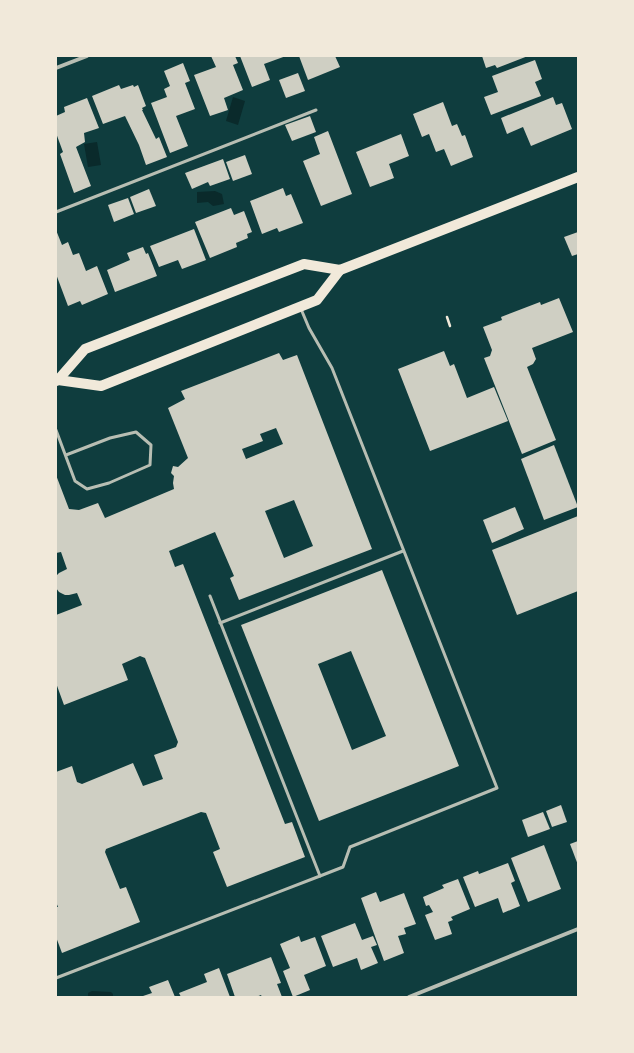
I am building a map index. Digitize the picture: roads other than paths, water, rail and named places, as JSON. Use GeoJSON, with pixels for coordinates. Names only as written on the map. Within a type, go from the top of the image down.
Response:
{"type":"FeatureCollection","features":[{"type":"Feature","properties":{"kind":"main road"},"geometry":{"type":"LineString","coordinates":[[57,380],[85,349],[304,264],[340,270],[578,177]]}},
{"type":"Feature","properties":{"kind":"main road"},"geometry":{"type":"LineString","coordinates":[[57,380],[101,386],[317,300],[340,270]]}},
{"type":"Feature","properties":{"kind":"street"},"geometry":{"type":"LineString","coordinates":[[56,68],[87,56]]}},
{"type":"Feature","properties":{"kind":"street"},"geometry":{"type":"LineString","coordinates":[[409,997],[578,929]]}},
{"type":"Feature","properties":{"kind":"lane"},"geometry":{"type":"LineString","coordinates":[[56,212],[316,110]]}},
{"type":"Feature","properties":{"kind":"lane"},"geometry":{"type":"LineString","coordinates":[[56,978],[343,867],[350,847],[497,788],[332,368],[309,328],[300,307]]}},
{"type":"Feature","properties":{"kind":"lane"},"geometry":{"type":"LineString","coordinates":[[56,430],[75,481],[87,489],[110,483],[150,464],[151,445],[136,432],[110,438],[66,455]]}},
{"type":"Feature","properties":{"kind":"lane"},"geometry":{"type":"LineString","coordinates":[[220,623],[403,550]]}},
{"type":"Feature","properties":{"kind":"lane"},"geometry":{"type":"LineString","coordinates":[[210,596],[320,876]]}},
{"type":"Feature","properties":{"kind":"water"},"geometry":{"type":"Polygon","coordinates":[[[233,97],[245,101],[238,125],[226,121],[233,97]]]}},
{"type":"Feature","properties":{"kind":"water"},"geometry":{"type":"Polygon","coordinates":[[[97,142],[101,165],[88,167],[84,144],[97,142]]]}},
{"type":"Feature","properties":{"kind":"water"},"geometry":{"type":"Polygon","coordinates":[[[215,191],[222,194],[224,204],[213,206],[208,202],[197,203],[197,192],[215,191]]]}},
{"type":"Feature","properties":{"kind":"water"},"geometry":{"type":"Polygon","coordinates":[[[92,991],[111,992],[113,997],[88,997],[88,993],[92,991]]]}}]}
